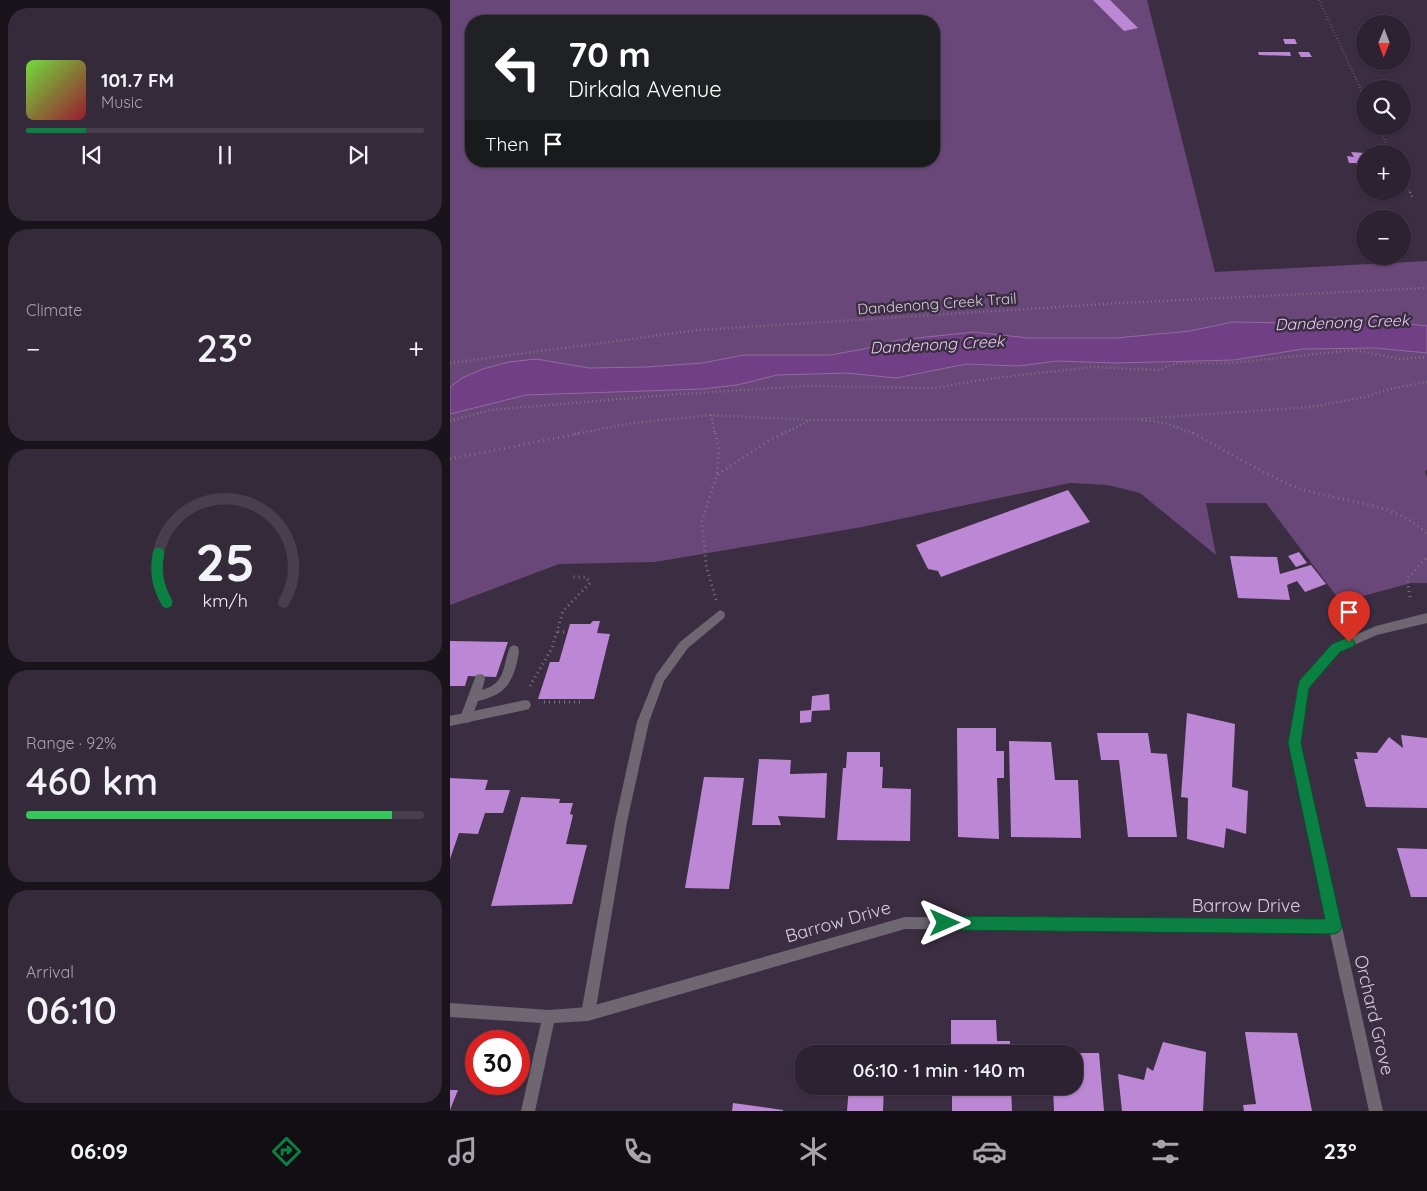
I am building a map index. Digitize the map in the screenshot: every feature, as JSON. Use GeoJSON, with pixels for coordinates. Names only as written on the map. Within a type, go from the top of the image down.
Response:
{"type":"FeatureCollection","features":[{"type":"Feature","properties":{"kind":"street"},"geometry":{"type":"LineString","coordinates":[[588,1014],[621,822],[643,722],[660,678],[684,645],[720,615]]}},
{"type":"Feature","properties":{"kind":"street","name":"Orchard Grove"},"geometry":{"type":"LineString","coordinates":[[1376,1111],[1295,743],[1303,685],[1336,648],[1376,631],[1427,618]]}},
{"type":"Feature","properties":{"kind":"street"},"geometry":{"type":"LineString","coordinates":[[474,696],[492,692],[501,687],[507,679],[514,650]]}},
{"type":"Feature","properties":{"kind":"street"},"geometry":{"type":"LineString","coordinates":[[466,718],[480,679]]}},
{"type":"Feature","properties":{"kind":"street"},"geometry":{"type":"LineString","coordinates":[[450,721],[526,705]]}},
{"type":"Feature","properties":{"kind":"street","name":"Barrow Drive"},"geometry":{"type":"LineString","coordinates":[[450,1010],[549,1016],[588,1014],[905,923],[1334,927]]}},
{"type":"Feature","properties":{"kind":"street"},"geometry":{"type":"LineString","coordinates":[[528,1111],[549,1016]]}},
{"type":"Feature","properties":{"kind":"path"},"geometry":{"type":"LineString","coordinates":[[1319,0],[1357,80]]}},
{"type":"Feature","properties":{"kind":"path","name":"Dandenong Creek Trail"},"geometry":{"type":"LineString","coordinates":[[450,363],[698,330],[832,323],[1120,303],[1427,288]]}},
{"type":"Feature","properties":{"kind":"path"},"geometry":{"type":"LineString","coordinates":[[450,421],[490,410],[680,394],[806,386],[934,388],[987,379],[1092,367],[1159,370],[1176,363],[1232,362],[1354,350],[1400,359],[1427,357]]}},
{"type":"Feature","properties":{"kind":"path"},"geometry":{"type":"LineString","coordinates":[[450,459],[633,423],[711,415],[812,420],[1136,419],[1311,407],[1366,397],[1390,389],[1427,382]]}},
{"type":"Feature","properties":{"kind":"path"},"geometry":{"type":"LineString","coordinates":[[711,415],[719,450],[717,475],[702,522],[702,540],[720,615]]}},
{"type":"Feature","properties":{"kind":"path"},"geometry":{"type":"LineString","coordinates":[[1136,419],[1165,424],[1191,432],[1289,484],[1378,506],[1418,525],[1427,534]]}},
{"type":"Feature","properties":{"kind":"path"},"geometry":{"type":"LineString","coordinates":[[717,475],[760,446],[812,420]]}},
{"type":"Feature","properties":{"kind":"path"},"geometry":{"type":"LineString","coordinates":[[1410,597],[1407,579],[1427,557]]}},
{"type":"Feature","properties":{"kind":"path"},"geometry":{"type":"LineString","coordinates":[[526,705],[529,688],[542,668],[558,632],[562,612],[570,602],[584,592],[590,583],[586,578],[571,577]]}},
{"type":"Feature","properties":{"kind":"path"},"geometry":{"type":"LineString","coordinates":[[558,632],[568,632]]}},
{"type":"Feature","properties":{"kind":"path"},"geometry":{"type":"LineString","coordinates":[[542,668],[548,668]]}},
{"type":"Feature","properties":{"kind":"path"},"geometry":{"type":"LineString","coordinates":[[526,705],[534,702],[583,702]]}},
{"type":"Feature","properties":{"kind":"shaded area"},"geometry":{"type":"Polygon","coordinates":[[[450,0],[1147,0],[1215,272],[1356,265],[1411,265],[1411,262],[1427,261],[1427,470],[1425,471],[1427,477],[1427,583],[1411,583],[1341,602],[1266,503],[1206,503],[1216,555],[1140,493],[1108,485],[1070,483],[862,527],[655,562],[559,564],[450,605],[450,0]]]}},
{"type":"Feature","properties":{"kind":"water","name":"Dandenong Creek"},"geometry":{"type":"Polygon","coordinates":[[[1332,318],[1366,319],[1427,326],[1427,353],[1376,348],[1303,349],[1234,360],[1116,363],[1057,361],[1018,366],[966,364],[896,378],[847,373],[777,375],[737,385],[703,389],[526,395],[450,414],[450,387],[462,378],[483,369],[509,362],[536,359],[589,368],[646,367],[702,363],[744,355],[830,355],[899,340],[974,332],[1028,338],[1116,338],[1190,331],[1232,322],[1289,323],[1332,318]]]}},
{"type":"Feature","properties":{"kind":"building"},"geometry":{"type":"Polygon","coordinates":[[[1093,0],[1110,0],[1138,28],[1124,31],[1093,0]]]}},
{"type":"Feature","properties":{"kind":"building"},"geometry":{"type":"Polygon","coordinates":[[[1283,39],[1295,39],[1297,44],[1285,44],[1283,39]]]}},
{"type":"Feature","properties":{"kind":"building"},"geometry":{"type":"Polygon","coordinates":[[[1258,52],[1290,52],[1291,56],[1259,55],[1258,52]]]}},
{"type":"Feature","properties":{"kind":"building"},"geometry":{"type":"Polygon","coordinates":[[[1298,52],[1309,52],[1312,57],[1301,57],[1298,52]]]}},
{"type":"Feature","properties":{"kind":"building"},"geometry":{"type":"Polygon","coordinates":[[[1351,152],[1356,152],[1356,163],[1349,163],[1347,156],[1354,157],[1351,152]]]}},
{"type":"Feature","properties":{"kind":"building"},"geometry":{"type":"Polygon","coordinates":[[[1068,490],[1090,522],[941,577],[938,571],[928,569],[916,545],[1068,490]]]}},
{"type":"Feature","properties":{"kind":"building"},"geometry":{"type":"Polygon","coordinates":[[[1299,552],[1307,563],[1296,567],[1288,556],[1299,552]]]}},
{"type":"Feature","properties":{"kind":"building"},"geometry":{"type":"Polygon","coordinates":[[[1230,556],[1277,557],[1280,574],[1311,565],[1326,584],[1305,592],[1297,581],[1287,585],[1290,600],[1238,598],[1230,556]]]}},
{"type":"Feature","properties":{"kind":"building"},"geometry":{"type":"Polygon","coordinates":[[[593,621],[600,621],[597,633],[610,634],[594,699],[538,699],[550,662],[559,662],[570,624],[590,624],[593,621]]]}},
{"type":"Feature","properties":{"kind":"building"},"geometry":{"type":"Polygon","coordinates":[[[450,641],[508,642],[496,677],[468,676],[465,686],[450,686],[450,641]]]}},
{"type":"Feature","properties":{"kind":"building"},"geometry":{"type":"Polygon","coordinates":[[[829,694],[830,710],[812,711],[811,722],[800,723],[800,711],[811,710],[812,696],[829,694]]]}},
{"type":"Feature","properties":{"kind":"building"},"geometry":{"type":"Polygon","coordinates":[[[1187,713],[1235,724],[1232,787],[1248,791],[1246,834],[1226,828],[1224,848],[1187,839],[1188,798],[1181,797],[1187,713]]]}},
{"type":"Feature","properties":{"kind":"building"},"geometry":{"type":"Polygon","coordinates":[[[957,728],[996,728],[996,751],[1004,751],[1004,778],[997,778],[999,839],[958,837],[957,728]]]}},
{"type":"Feature","properties":{"kind":"building"},"geometry":{"type":"Polygon","coordinates":[[[1097,733],[1148,733],[1151,753],[1167,754],[1177,837],[1128,837],[1119,760],[1101,760],[1097,733]]]}},
{"type":"Feature","properties":{"kind":"building"},"geometry":{"type":"Polygon","coordinates":[[[1401,735],[1427,738],[1427,808],[1366,807],[1354,759],[1358,759],[1356,752],[1377,753],[1389,737],[1403,748],[1401,735]]]}},
{"type":"Feature","properties":{"kind":"building"},"geometry":{"type":"Polygon","coordinates":[[[1009,741],[1051,742],[1055,780],[1078,780],[1081,838],[1011,837],[1009,741]]]}},
{"type":"Feature","properties":{"kind":"building"},"geometry":{"type":"Polygon","coordinates":[[[847,752],[880,752],[880,767],[883,767],[882,788],[911,789],[910,841],[837,840],[843,768],[846,768],[847,752]]]}},
{"type":"Feature","properties":{"kind":"building"},"geometry":{"type":"Polygon","coordinates":[[[759,759],[791,760],[790,774],[827,773],[825,818],[778,816],[781,825],[752,825],[759,759]]]}},
{"type":"Feature","properties":{"kind":"building"},"geometry":{"type":"Polygon","coordinates":[[[704,777],[744,778],[729,889],[685,888],[704,777]]]}},
{"type":"Feature","properties":{"kind":"building"},"geometry":{"type":"Polygon","coordinates":[[[450,778],[488,780],[485,790],[510,790],[503,813],[485,813],[478,834],[459,833],[450,859],[450,778]]]}},
{"type":"Feature","properties":{"kind":"building"},"geometry":{"type":"Polygon","coordinates":[[[521,797],[560,799],[559,803],[573,803],[570,814],[573,815],[566,844],[587,845],[572,904],[491,906],[521,797]]]}},
{"type":"Feature","properties":{"kind":"building"},"geometry":{"type":"Polygon","coordinates":[[[1397,848],[1427,849],[1427,897],[1411,897],[1397,848]]]}},
{"type":"Feature","properties":{"kind":"building"},"geometry":{"type":"Polygon","coordinates":[[[951,1020],[996,1020],[997,1041],[1010,1041],[1010,1045],[951,1045],[951,1020]]]}},
{"type":"Feature","properties":{"kind":"building"},"geometry":{"type":"Polygon","coordinates":[[[1245,1032],[1297,1033],[1312,1111],[1244,1111],[1243,1105],[1256,1104],[1245,1032]]]}},
{"type":"Feature","properties":{"kind":"building"},"geometry":{"type":"Polygon","coordinates":[[[1163,1042],[1206,1052],[1203,1111],[1122,1111],[1118,1074],[1144,1080],[1147,1067],[1153,1071],[1163,1042]]]}},
{"type":"Feature","properties":{"kind":"building"},"geometry":{"type":"Polygon","coordinates":[[[1083,1053],[1099,1053],[1104,1111],[1054,1111],[1053,1095],[1083,1095],[1083,1053]]]}},
{"type":"Feature","properties":{"kind":"building"},"geometry":{"type":"Polygon","coordinates":[[[450,1090],[458,1090],[450,1110],[450,1090]]]}},
{"type":"Feature","properties":{"kind":"building"},"geometry":{"type":"Polygon","coordinates":[[[848,1095],[884,1095],[883,1111],[847,1111],[848,1095]]]}},
{"type":"Feature","properties":{"kind":"building"},"geometry":{"type":"Polygon","coordinates":[[[952,1095],[1011,1095],[1012,1111],[952,1111],[952,1095]]]}},
{"type":"Feature","properties":{"kind":"building"},"geometry":{"type":"Polygon","coordinates":[[[733,1103],[783,1110],[783,1111],[732,1111],[733,1103]]]}},
{"type":"Feature","properties":{"kind":"route"},"geometry":{"type":"LineString","coordinates":[[945,923],[1334,927],[1295,743],[1303,685],[1336,648],[1349,642]]}}]}
